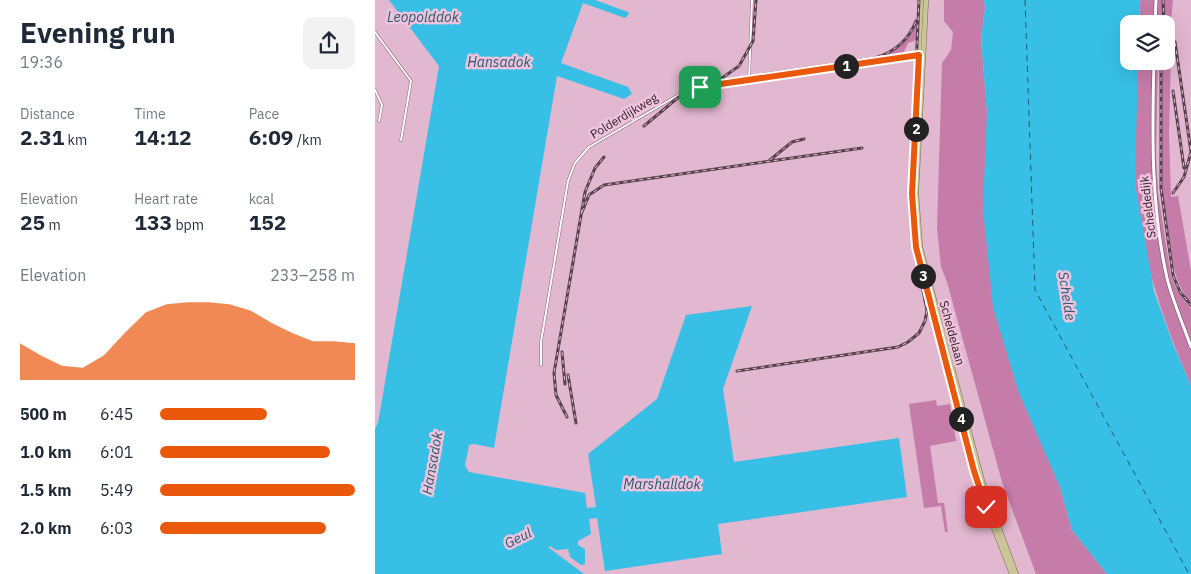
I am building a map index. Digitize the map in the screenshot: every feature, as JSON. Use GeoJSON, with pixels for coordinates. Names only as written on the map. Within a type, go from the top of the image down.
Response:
{"type":"FeatureCollection","features":[{"type":"Feature","properties":{"kind":"main road","name":"Scheldelaan"},"geometry":{"type":"LineString","coordinates":[[921,0],[920,90],[917,131],[917,226],[935,317],[984,488],[1012,574]]}},
{"type":"Feature","properties":{"kind":"main road","name":"Scheldelaan"},"geometry":{"type":"LineString","coordinates":[[921,55],[926,0]]}},
{"type":"Feature","properties":{"kind":"main road","name":"Scheldelaan"},"geometry":{"type":"LineString","coordinates":[[996,528],[1016,574]]}},
{"type":"Feature","properties":{"kind":"street"},"geometry":{"type":"LineString","coordinates":[[749,80],[752,0]]}},
{"type":"Feature","properties":{"kind":"street"},"geometry":{"type":"LineString","coordinates":[[1155,15],[1156,0]]}},
{"type":"Feature","properties":{"kind":"street"},"geometry":{"type":"LineString","coordinates":[[375,32],[411,81],[401,140]]}},
{"type":"Feature","properties":{"kind":"street","name":"Polderdijkweg"},"geometry":{"type":"LineString","coordinates":[[541,365],[541,342],[572,169],[589,147],[641,115],[687,90],[921,55]]}},
{"type":"Feature","properties":{"kind":"street","name":"Scheldedijk"},"geometry":{"type":"LineString","coordinates":[[1154,70],[1152,167],[1161,241],[1169,286],[1191,347]]}},
{"type":"Feature","properties":{"kind":"street"},"geometry":{"type":"LineString","coordinates":[[375,90],[382,105],[379,121]]}},
{"type":"Feature","properties":{"kind":"shaded area"},"geometry":{"type":"Polygon","coordinates":[[[944,0],[984,0],[985,8],[981,38],[987,112],[1060,487],[1072,530],[1107,574],[1036,574],[1002,482],[947,282],[941,267],[937,228],[942,63],[951,50],[953,32],[944,21],[944,0]]]}},
{"type":"Feature","properties":{"kind":"shaded area"},"geometry":{"type":"Polygon","coordinates":[[[1140,0],[1173,0],[1172,15],[1139,15],[1140,0]]]}},
{"type":"Feature","properties":{"kind":"shaded area"},"geometry":{"type":"Polygon","coordinates":[[[918,19],[916,40],[908,43],[902,56],[868,61],[898,47],[910,35],[918,19]]]}},
{"type":"Feature","properties":{"kind":"shaded area"},"geometry":{"type":"Polygon","coordinates":[[[1138,70],[1158,70],[1156,155],[1158,192],[1171,276],[1178,292],[1191,308],[1191,386],[1162,312],[1142,236],[1134,168],[1138,70]]]}},
{"type":"Feature","properties":{"kind":"shaded area"},"geometry":{"type":"Polygon","coordinates":[[[1162,70],[1171,70],[1169,135],[1171,197],[1178,196],[1191,270],[1191,303],[1179,284],[1171,257],[1165,224],[1162,188],[1162,70]]]}},
{"type":"Feature","properties":{"kind":"shaded area"},"geometry":{"type":"Polygon","coordinates":[[[936,400],[937,406],[950,404],[956,441],[930,446],[938,503],[944,503],[948,532],[945,532],[941,506],[924,508],[909,404],[936,400]]]}},
{"type":"Feature","properties":{"kind":"water"},"geometry":{"type":"Polygon","coordinates":[[[389,0],[595,0],[629,14],[625,18],[583,3],[561,63],[628,87],[632,94],[624,99],[557,76],[494,448],[474,444],[469,445],[465,466],[469,472],[585,493],[587,508],[596,507],[588,454],[657,399],[686,315],[752,306],[723,389],[734,462],[899,438],[907,497],[718,524],[722,554],[605,571],[597,518],[589,519],[591,534],[578,541],[578,545],[585,549],[585,564],[581,565],[570,557],[568,549],[556,550],[550,546],[548,547],[584,574],[375,574],[375,429],[378,423],[439,66],[389,0]]]}},
{"type":"Feature","properties":{"kind":"water","name":"Schelde"},"geometry":{"type":"Polygon","coordinates":[[[984,0],[1140,0],[1139,15],[1120,15],[1120,70],[1138,70],[1135,183],[1154,291],[1173,344],[1191,386],[1191,574],[1107,574],[1072,530],[1060,487],[1019,393],[993,307],[983,208],[987,112],[981,38],[985,8],[984,0]]]}},
{"type":"Feature","properties":{"kind":"ferry route"},"geometry":{"type":"LineString","coordinates":[[1025,0],[1035,290],[1189,574]]}},
{"type":"Feature","properties":{"kind":"railway"},"geometry":{"type":"LineString","coordinates":[[644,126],[686,91],[722,78],[739,66],[753,41],[756,0]]}},
{"type":"Feature","properties":{"kind":"railway"},"geometry":{"type":"LineString","coordinates":[[737,371],[898,347],[919,333],[925,321],[927,310],[914,247],[910,205],[919,0]]}},
{"type":"Feature","properties":{"kind":"railway"},"geometry":{"type":"LineString","coordinates":[[1163,0],[1164,15]]}},
{"type":"Feature","properties":{"kind":"railway"},"geometry":{"type":"LineString","coordinates":[[705,83],[875,58],[889,52],[900,44],[909,34],[916,21]]}},
{"type":"Feature","properties":{"kind":"railway"},"geometry":{"type":"LineString","coordinates":[[1173,193],[1184,177],[1191,152],[1175,42]]}},
{"type":"Feature","properties":{"kind":"railway"},"geometry":{"type":"LineString","coordinates":[[1161,70],[1161,188],[1173,275],[1180,292],[1191,305]]}},
{"type":"Feature","properties":{"kind":"railway"},"geometry":{"type":"LineString","coordinates":[[1173,91],[1184,168]]}},
{"type":"Feature","properties":{"kind":"railway"},"geometry":{"type":"LineString","coordinates":[[770,160],[792,142],[804,139]]}},
{"type":"Feature","properties":{"kind":"railway"},"geometry":{"type":"LineString","coordinates":[[582,212],[589,195],[604,185],[862,148]]}},
{"type":"Feature","properties":{"kind":"railway"},"geometry":{"type":"LineString","coordinates":[[567,417],[556,395],[554,373],[585,192],[595,168],[604,157]]}},
{"type":"Feature","properties":{"kind":"railway"},"geometry":{"type":"LineString","coordinates":[[562,352],[565,384]]}},
{"type":"Feature","properties":{"kind":"railway"},"geometry":{"type":"LineString","coordinates":[[568,375],[576,423]]}},
{"type":"Feature","properties":{"kind":"route"},"geometry":{"type":"LineString","coordinates":[[700,87],[919,55],[912,194],[916,247],[974,471],[986,507]]}},
{"type":"Feature","properties":{"kind":"water label","name":"Leopolddok"},"geometry":{"type":"Point","coordinates":[423,17]}},
{"type":"Feature","properties":{"kind":"water label","name":"Hansadok"},"geometry":{"type":"Point","coordinates":[499,62]}},
{"type":"Feature","properties":{"kind":"water label","name":"Hansadok"},"geometry":{"type":"Point","coordinates":[432,463]}},
{"type":"Feature","properties":{"kind":"water label","name":"Marshalldok"},"geometry":{"type":"Point","coordinates":[662,484]}},
{"type":"Feature","properties":{"kind":"water label","name":"Geul"},"geometry":{"type":"Point","coordinates":[518,538]}}]}
